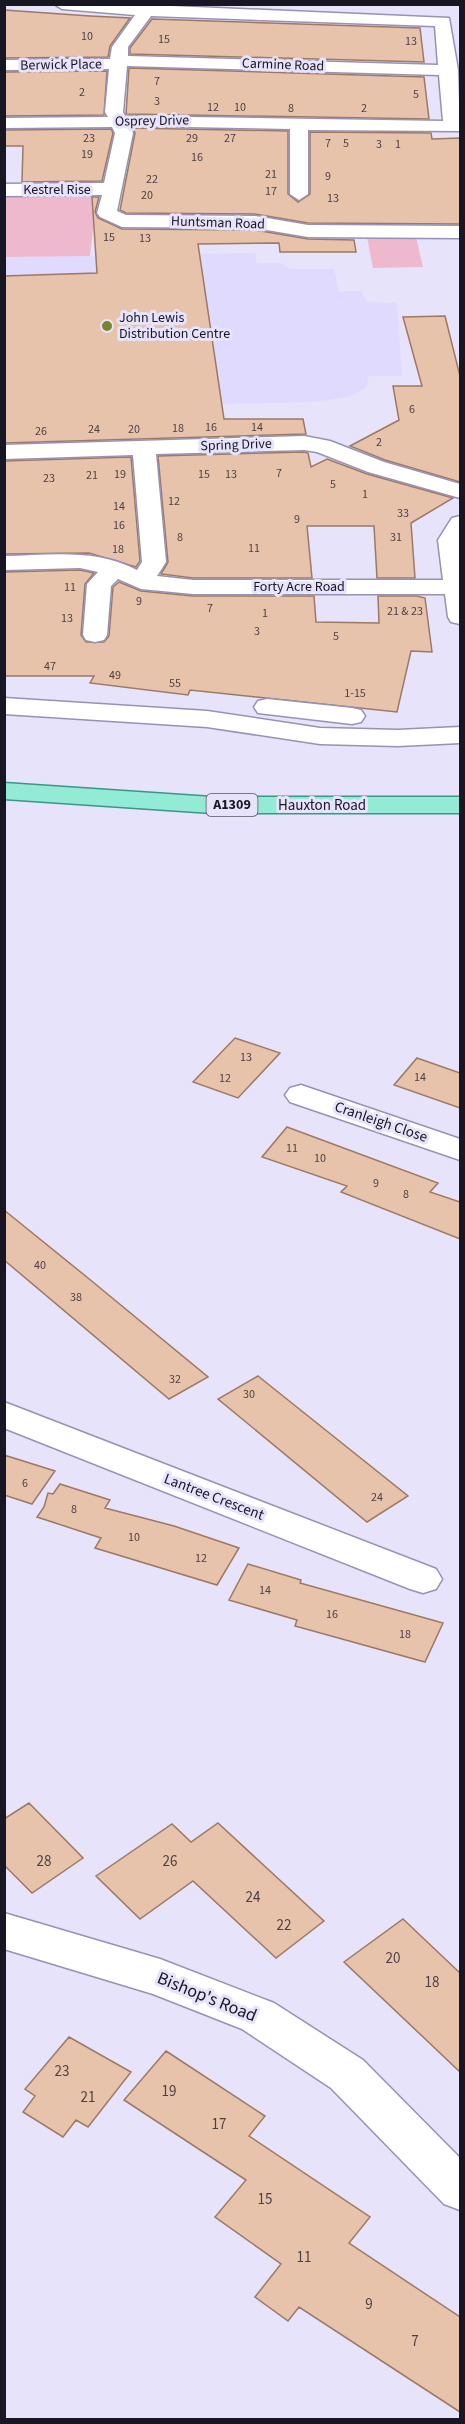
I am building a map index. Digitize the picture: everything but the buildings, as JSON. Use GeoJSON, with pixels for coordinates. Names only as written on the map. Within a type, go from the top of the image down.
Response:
{"type":"FeatureCollection","features":[{"type":"Feature","properties":{"kind":"main road","name":"Hauxton Road"},"geometry":{"type":"LineString","coordinates":[[4,791],[212,805],[460,805]]}},
{"type":"Feature","properties":{"kind":"street"},"geometry":{"type":"LineString","coordinates":[[62,4],[146,11],[443,21],[452,64],[456,126]]}},
{"type":"Feature","properties":{"kind":"street","name":"Huntsman Road"},"geometry":{"type":"LineString","coordinates":[[146,11],[120,47],[117,62],[114,112],[124,133],[110,189],[107,213],[122,222],[255,222],[308,231],[460,232]]}},
{"type":"Feature","properties":{"kind":"street","name":"Carmine Road"},"geometry":{"type":"LineString","coordinates":[[117,62],[452,64]]}},
{"type":"Feature","properties":{"kind":"street","name":"Berwick Place"},"geometry":{"type":"LineString","coordinates":[[4,65],[117,62]]}},
{"type":"Feature","properties":{"kind":"street","name":"Osprey Drive"},"geometry":{"type":"LineString","coordinates":[[4,123],[151,120],[280,122],[299,125],[456,126]]}},
{"type":"Feature","properties":{"kind":"street"},"geometry":{"type":"LineString","coordinates":[[299,125],[299,194]]}},
{"type":"Feature","properties":{"kind":"street","name":"Kestrel Rise"},"geometry":{"type":"LineString","coordinates":[[4,190],[110,189]]}},
{"type":"Feature","properties":{"kind":"street","name":"Spring Drive"},"geometry":{"type":"LineString","coordinates":[[4,452],[304,443],[322,446],[376,467],[460,491]]}},
{"type":"Feature","properties":{"kind":"street"},"geometry":{"type":"LineString","coordinates":[[141,582],[154,562],[144,448]]}},
{"type":"Feature","properties":{"kind":"street"},"geometry":{"type":"LineString","coordinates":[[460,523],[450,540],[460,617]]}},
{"type":"Feature","properties":{"kind":"street","name":"Forty Acre Road"},"geometry":{"type":"LineString","coordinates":[[4,563],[80,561],[115,568],[141,582],[193,587],[456,587]]}},
{"type":"Feature","properties":{"kind":"street"},"geometry":{"type":"LineString","coordinates":[[95,635],[99,584],[115,568]]}},
{"type":"Feature","properties":{"kind":"street"},"geometry":{"type":"LineString","coordinates":[[4,688],[75,690],[352,716]]}},
{"type":"Feature","properties":{"kind":"street"},"geometry":{"type":"LineString","coordinates":[[4,706],[207,719],[320,736],[398,738],[460,735]]}},
{"type":"Feature","properties":{"kind":"street","name":"Cranleigh Close"},"geometry":{"type":"LineString","coordinates":[[301,1095],[460,1150]]}},
{"type":"Feature","properties":{"kind":"street","name":"Lantree Crescent"},"geometry":{"type":"LineString","coordinates":[[4,1414],[423,1579]]}},
{"type":"Feature","properties":{"kind":"street","name":"Bishop's Road"},"geometry":{"type":"LineString","coordinates":[[4,1931],[160,1978],[258,2016],[347,2074],[460,2189]]}},
{"type":"Feature","properties":{"kind":"shaded area"},"geometry":{"type":"Polygon","coordinates":[[[97,194],[90,256],[5,257],[4,195],[97,194]]]}},
{"type":"Feature","properties":{"kind":"shaded area"},"geometry":{"type":"Polygon","coordinates":[[[367,237],[416,237],[423,267],[373,268],[367,237]]]}},
{"type":"Feature","properties":{"kind":"shaded area"},"geometry":{"type":"Polygon","coordinates":[[[255,253],[257,263],[281,263],[290,269],[334,269],[339,292],[361,291],[367,302],[397,303],[402,376],[369,376],[366,388],[349,397],[311,402],[5,409],[4,257],[255,253]]]}},
{"type":"Feature","properties":{"kind":"place","name":"John Lewis Distribution Centre"},"geometry":{"type":"Point","coordinates":[107,326]}}]}
